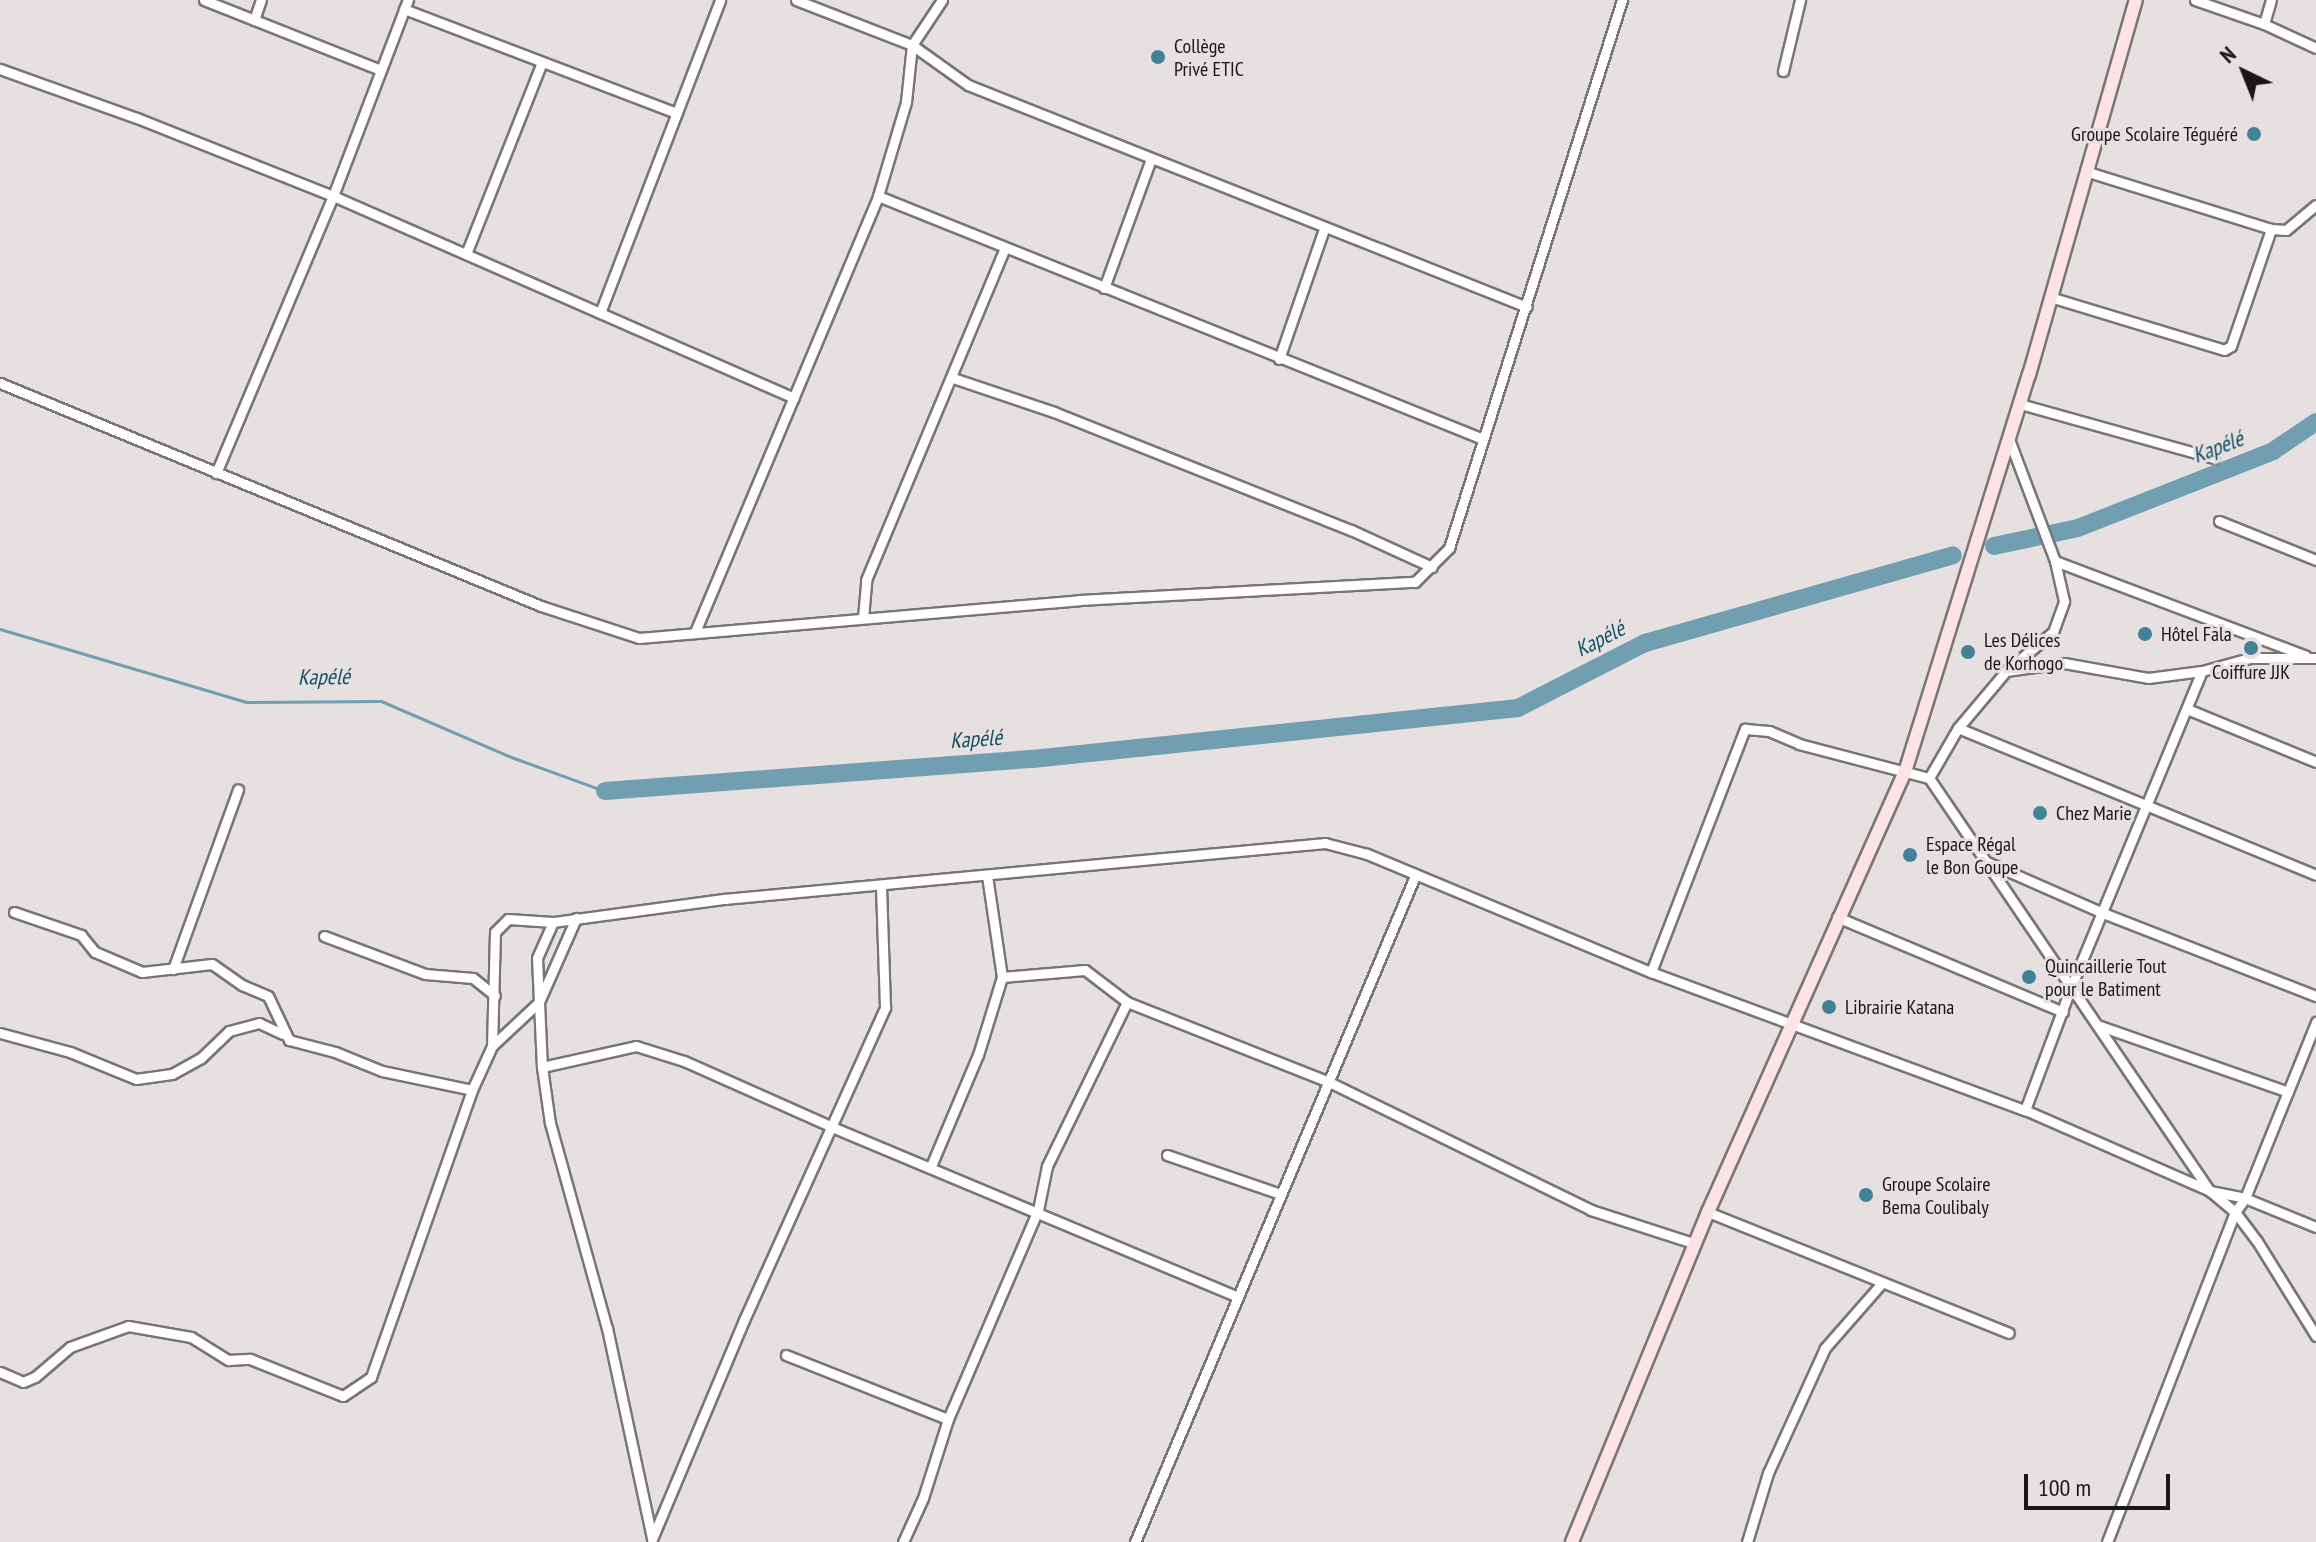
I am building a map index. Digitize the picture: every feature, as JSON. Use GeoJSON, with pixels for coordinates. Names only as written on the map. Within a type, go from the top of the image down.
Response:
{"type":"FeatureCollection","features":[{"type":"Feature","properties":{"kind":"street"},"geometry":{"type":"LineString","coordinates":[[204,0],[381,70]]}},
{"type":"Feature","properties":{"kind":"street"},"geometry":{"type":"LineString","coordinates":[[254,20],[261,0]]}},
{"type":"Feature","properties":{"kind":"street"},"geometry":{"type":"LineString","coordinates":[[600,313],[720,0]]}},
{"type":"Feature","properties":{"kind":"street"},"geometry":{"type":"LineString","coordinates":[[796,0],[912,45],[968,85],[1324,229],[1527,307]]}},
{"type":"Feature","properties":{"kind":"street"},"geometry":{"type":"LineString","coordinates":[[695,632],[878,196],[906,102],[912,45],[942,0]]}},
{"type":"Feature","properties":{"kind":"street"},"geometry":{"type":"LineString","coordinates":[[0,383],[541,606],[639,638],[1079,600],[1415,582],[1449,548],[1622,0]]}},
{"type":"Feature","properties":{"kind":"street"},"geometry":{"type":"LineString","coordinates":[[1783,71],[1800,0]]}},
{"type":"Feature","properties":{"kind":"street"},"geometry":{"type":"LineString","coordinates":[[1572,1542],[1708,1212],[1837,917],[1905,772],[2020,404],[2136,0]]}},
{"type":"Feature","properties":{"kind":"street"},"geometry":{"type":"LineString","coordinates":[[2195,0],[2264,24],[2316,48]]}},
{"type":"Feature","properties":{"kind":"street"},"geometry":{"type":"LineString","coordinates":[[2264,24],[2271,0]]}},
{"type":"Feature","properties":{"kind":"street"},"geometry":{"type":"LineString","coordinates":[[216,473],[333,196],[406,5],[542,62],[677,113]]}},
{"type":"Feature","properties":{"kind":"street"},"geometry":{"type":"LineString","coordinates":[[466,254],[542,62]]}},
{"type":"Feature","properties":{"kind":"street"},"geometry":{"type":"LineString","coordinates":[[0,69],[137,118],[333,196],[794,398]]}},
{"type":"Feature","properties":{"kind":"street"},"geometry":{"type":"LineString","coordinates":[[1104,288],[1151,159]]}},
{"type":"Feature","properties":{"kind":"street"},"geometry":{"type":"LineString","coordinates":[[2085,171],[2271,229],[2286,230],[2316,205]]}},
{"type":"Feature","properties":{"kind":"street"},"geometry":{"type":"LineString","coordinates":[[878,196],[1483,439]]}},
{"type":"Feature","properties":{"kind":"street"},"geometry":{"type":"LineString","coordinates":[[1279,359],[1324,229]]}},
{"type":"Feature","properties":{"kind":"street"},"geometry":{"type":"LineString","coordinates":[[2050,297],[2224,350],[2231,346],[2271,229]]}},
{"type":"Feature","properties":{"kind":"street"},"geometry":{"type":"LineString","coordinates":[[863,618],[866,580],[1005,248]]}},
{"type":"Feature","properties":{"kind":"street"},"geometry":{"type":"LineString","coordinates":[[953,378],[1069,418],[1351,530],[1432,567]]}},
{"type":"Feature","properties":{"kind":"street"},"geometry":{"type":"LineString","coordinates":[[2020,404],[2214,458]]}},
{"type":"Feature","properties":{"kind":"street"},"geometry":{"type":"LineString","coordinates":[[1929,778],[1958,728],[2006,671],[2053,632],[2064,601],[2055,561],[2009,439]]}},
{"type":"Feature","properties":{"kind":"street"},"geometry":{"type":"LineString","coordinates":[[2219,521],[2316,560]]}},
{"type":"Feature","properties":{"kind":"street"},"geometry":{"type":"LineString","coordinates":[[2055,561],[2315,658]]}},
{"type":"Feature","properties":{"kind":"street"},"geometry":{"type":"LineString","coordinates":[[2006,671],[2064,663],[2148,678],[2202,671],[2250,658],[2315,658]]}},
{"type":"Feature","properties":{"kind":"street"},"geometry":{"type":"LineString","coordinates":[[2025,1110],[2071,987],[2202,671]]}},
{"type":"Feature","properties":{"kind":"street"},"geometry":{"type":"LineString","coordinates":[[2187,709],[2316,762]]}},
{"type":"Feature","properties":{"kind":"street"},"geometry":{"type":"LineString","coordinates":[[1958,728],[2316,875]]}},
{"type":"Feature","properties":{"kind":"street"},"geometry":{"type":"LineString","coordinates":[[1651,972],[1745,729],[1769,731],[1813,749],[1929,778],[2210,1191],[2235,1212],[2283,1280],[2316,1336]]}},
{"type":"Feature","properties":{"kind":"street"},"geometry":{"type":"LineString","coordinates":[[173,969],[238,789]]}},
{"type":"Feature","properties":{"kind":"street"},"geometry":{"type":"LineString","coordinates":[[0,1372],[23,1382],[35,1377],[70,1347],[128,1326],[191,1337],[228,1360],[250,1359],[343,1396],[371,1377],[472,1090],[492,1046],[495,932],[508,919],[553,922],[724,899],[1325,843],[1367,854],[1651,972],[2025,1110],[2210,1191],[2245,1198],[2316,1227]]}},
{"type":"Feature","properties":{"kind":"street"},"geometry":{"type":"LineString","coordinates":[[1984,860],[2103,913],[2316,996]]}},
{"type":"Feature","properties":{"kind":"street"},"geometry":{"type":"LineString","coordinates":[[931,1166],[978,1055],[1002,977],[987,875]]}},
{"type":"Feature","properties":{"kind":"street"},"geometry":{"type":"LineString","coordinates":[[1135,1542],[1415,876]]}},
{"type":"Feature","properties":{"kind":"street"},"geometry":{"type":"LineString","coordinates":[[654,1540],[744,1320],[885,1007],[881,885]]}},
{"type":"Feature","properties":{"kind":"street"},"geometry":{"type":"LineString","coordinates":[[14,912],[81,935],[95,952],[142,972],[212,964],[242,985],[268,996],[289,1040],[335,1052],[382,1071],[472,1090]]}},
{"type":"Feature","properties":{"kind":"street"},"geometry":{"type":"LineString","coordinates":[[1837,917],[2063,1012]]}},
{"type":"Feature","properties":{"kind":"street"},"geometry":{"type":"LineString","coordinates":[[492,1046],[539,1002],[576,918]]}},
{"type":"Feature","properties":{"kind":"street"},"geometry":{"type":"LineString","coordinates":[[553,922],[537,958],[542,1067],[550,1123],[607,1328],[654,1540]]}},
{"type":"Feature","properties":{"kind":"street"},"geometry":{"type":"LineString","coordinates":[[324,936],[425,974],[473,978],[495,996]]}},
{"type":"Feature","properties":{"kind":"street"},"geometry":{"type":"LineString","coordinates":[[1002,977],[1085,970],[1127,1002],[1329,1082],[1591,1210],[1696,1244]]}},
{"type":"Feature","properties":{"kind":"street"},"geometry":{"type":"LineString","coordinates":[[903,1542],[923,1498],[948,1419],[1038,1210],[1047,1166],[1127,1002]]}},
{"type":"Feature","properties":{"kind":"street"},"geometry":{"type":"LineString","coordinates":[[2107,1542],[2235,1212],[2245,1198],[2316,1022]]}},
{"type":"Feature","properties":{"kind":"street"},"geometry":{"type":"LineString","coordinates":[[0,1033],[70,1052],[136,1079],[172,1074],[201,1058],[229,1031],[259,1023],[286,1036]]}},
{"type":"Feature","properties":{"kind":"street"},"geometry":{"type":"LineString","coordinates":[[2100,1026],[2288,1092]]}},
{"type":"Feature","properties":{"kind":"street"},"geometry":{"type":"LineString","coordinates":[[542,1067],[636,1046],[684,1061],[832,1127],[1038,1210],[1236,1296]]}},
{"type":"Feature","properties":{"kind":"street"},"geometry":{"type":"LineString","coordinates":[[1167,1155],[1280,1194]]}},
{"type":"Feature","properties":{"kind":"street"},"geometry":{"type":"LineString","coordinates":[[1708,1212],[2009,1333]]}},
{"type":"Feature","properties":{"kind":"street"},"geometry":{"type":"LineString","coordinates":[[1747,1542],[1768,1473],[1825,1348],[1881,1284]]}},
{"type":"Feature","properties":{"kind":"street"},"geometry":{"type":"LineString","coordinates":[[786,1355],[948,1419]]}},
{"type":"Feature","properties":{"kind":"waterway","name":"Kapélé"},"geometry":{"type":"LineString","coordinates":[[1994,546],[2078,528],[2273,451],[2316,422]]}},
{"type":"Feature","properties":{"kind":"waterway","name":"Kapélé"},"geometry":{"type":"LineString","coordinates":[[605,791],[1033,759],[1518,708],[1645,643],[1953,555]]}},
{"type":"Feature","properties":{"kind":"waterway","name":"Kapélé"},"geometry":{"type":"LineString","coordinates":[[0,629],[246,702],[381,701],[511,757],[605,791]]}},
{"type":"Feature","properties":{"kind":"place","name":"Collège Privé ETIC"},"geometry":{"type":"Point","coordinates":[1158,57]}},
{"type":"Feature","properties":{"kind":"place","name":"Groupe Scolaire Téguéré"},"geometry":{"type":"Point","coordinates":[2254,134]}},
{"type":"Feature","properties":{"kind":"place","name":"Hôtel Fala"},"geometry":{"type":"Point","coordinates":[2145,634]}},
{"type":"Feature","properties":{"kind":"place","name":"Coiffure JJK"},"geometry":{"type":"Point","coordinates":[2251,648]}},
{"type":"Feature","properties":{"kind":"place","name":"Les Délices de Korhogo"},"geometry":{"type":"Point","coordinates":[1968,652]}},
{"type":"Feature","properties":{"kind":"place","name":"Chez Marie"},"geometry":{"type":"Point","coordinates":[2040,813]}},
{"type":"Feature","properties":{"kind":"place","name":"Espace Régal le Bon Goupe"},"geometry":{"type":"Point","coordinates":[1910,855]}},
{"type":"Feature","properties":{"kind":"place","name":"Quincaillerie Tout pour le Batiment"},"geometry":{"type":"Point","coordinates":[2029,977]}},
{"type":"Feature","properties":{"kind":"place","name":"Librairie Katana"},"geometry":{"type":"Point","coordinates":[1829,1007]}},
{"type":"Feature","properties":{"kind":"place","name":"Groupe Scolaire Bema Coulibaly"},"geometry":{"type":"Point","coordinates":[1866,1195]}}]}
